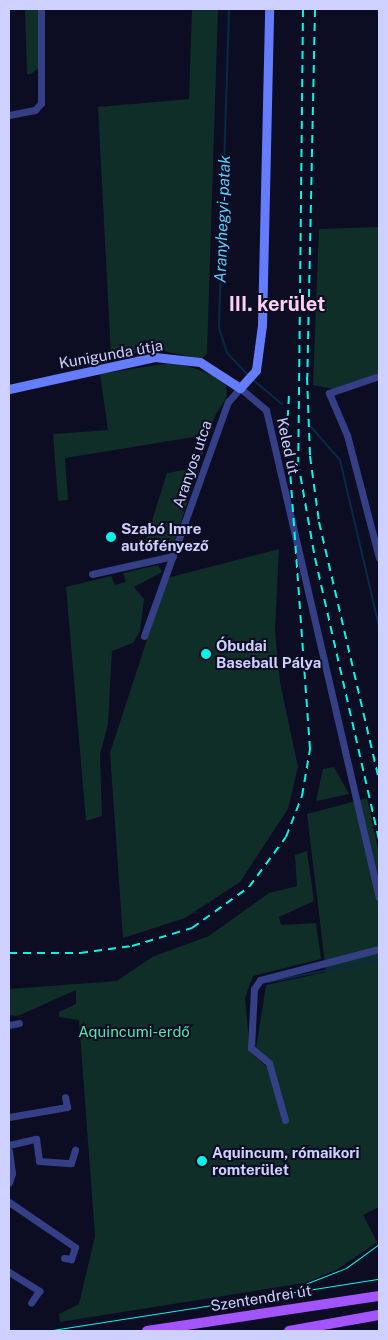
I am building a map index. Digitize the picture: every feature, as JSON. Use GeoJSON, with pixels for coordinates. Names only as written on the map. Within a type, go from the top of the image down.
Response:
{"type":"FeatureCollection","features":[{"type":"Feature","properties":{"kind":"main road","name":"Szentendrei út"},"geometry":{"type":"LineString","coordinates":[[147,1331],[379,1296]]}},
{"type":"Feature","properties":{"kind":"main road"},"geometry":{"type":"LineString","coordinates":[[289,1331],[379,1315]]}},
{"type":"Feature","properties":{"kind":"street"},"geometry":{"type":"LineString","coordinates":[[9,115],[31,111],[44,96],[41,9]]}},
{"type":"Feature","properties":{"kind":"street"},"geometry":{"type":"LineString","coordinates":[[243,385],[256,370],[262,325],[269,9]]}},
{"type":"Feature","properties":{"kind":"street","name":"Kunigunda útja"},"geometry":{"type":"LineString","coordinates":[[9,389],[165,357],[200,362],[243,385]]}},
{"type":"Feature","properties":{"kind":"street"},"geometry":{"type":"LineString","coordinates":[[379,376],[329,393],[347,435],[379,558]]}},
{"type":"Feature","properties":{"kind":"street","name":"Aranyos utca"},"geometry":{"type":"LineString","coordinates":[[144,636],[228,402],[243,385]]}},
{"type":"Feature","properties":{"kind":"street","name":"Keled út"},"geometry":{"type":"LineString","coordinates":[[243,385],[266,410],[379,898]]}},
{"type":"Feature","properties":{"kind":"street"},"geometry":{"type":"LineString","coordinates":[[92,574],[173,556]]}},
{"type":"Feature","properties":{"kind":"street"},"geometry":{"type":"LineString","coordinates":[[285,1120],[269,1063],[251,1048],[254,989],[260,980],[379,949]]}},
{"type":"Feature","properties":{"kind":"street"},"geometry":{"type":"LineString","coordinates":[[9,1025],[19,1024]]}},
{"type":"Feature","properties":{"kind":"street"},"geometry":{"type":"LineString","coordinates":[[9,1117],[67,1107],[65,1097]]}},
{"type":"Feature","properties":{"kind":"street"},"geometry":{"type":"LineString","coordinates":[[9,1145],[36,1139],[39,1161],[47,1162],[71,1163],[75,1150]]}},
{"type":"Feature","properties":{"kind":"street"},"geometry":{"type":"LineString","coordinates":[[9,1151],[12,1173],[9,1183]]}},
{"type":"Feature","properties":{"kind":"street"},"geometry":{"type":"LineString","coordinates":[[9,1202],[75,1247],[71,1260],[64,1258]]}},
{"type":"Feature","properties":{"kind":"street"},"geometry":{"type":"LineString","coordinates":[[9,1272],[39,1290],[31,1303]]}},
{"type":"Feature","properties":{"kind":"green space"},"geometry":{"type":"Polygon","coordinates":[[[25,9],[38,9],[40,67],[31,74],[27,74],[25,9]]]}},
{"type":"Feature","properties":{"kind":"green space"},"geometry":{"type":"Polygon","coordinates":[[[192,9],[218,9],[207,354],[201,359],[164,351],[111,356],[98,107],[189,99],[192,9]]]}},
{"type":"Feature","properties":{"kind":"green space"},"geometry":{"type":"Polygon","coordinates":[[[379,227],[379,376],[338,390],[313,385],[319,229],[379,227]]]}},
{"type":"Feature","properties":{"kind":"green space"},"geometry":{"type":"Polygon","coordinates":[[[176,362],[216,376],[226,385],[227,396],[215,416],[174,543],[166,546],[158,541],[145,543],[167,473],[195,468],[206,435],[65,458],[68,500],[58,501],[53,434],[108,430],[100,374],[176,362]]]}},
{"type":"Feature","properties":{"kind":"green space"},"geometry":{"type":"Polygon","coordinates":[[[279,549],[275,631],[280,682],[298,767],[288,809],[240,882],[185,918],[123,938],[110,753],[167,578],[279,549]]]}},
{"type":"Feature","properties":{"kind":"green space"},"geometry":{"type":"Polygon","coordinates":[[[158,565],[162,572],[134,587],[144,599],[140,631],[133,643],[112,651],[108,724],[100,754],[102,816],[86,821],[66,587],[111,576],[115,585],[126,582],[123,573],[158,565]]]}},
{"type":"Feature","properties":{"kind":"green space"},"geometry":{"type":"Polygon","coordinates":[[[334,767],[349,794],[316,801],[323,769],[334,767]]]}},
{"type":"Feature","properties":{"kind":"green space","name":"Aquincumi-erdő"},"geometry":{"type":"Polygon","coordinates":[[[367,798],[379,853],[379,1207],[363,1215],[377,1242],[338,1269],[304,1283],[60,1322],[59,1314],[79,1304],[95,1236],[79,1020],[59,1017],[59,1012],[76,1004],[76,990],[18,1016],[9,1015],[9,989],[117,981],[152,957],[209,936],[269,893],[297,886],[295,855],[307,851],[314,901],[279,917],[281,925],[316,923],[321,959],[253,976],[245,998],[250,1052],[268,1068],[282,1122],[288,1122],[272,1062],[256,1049],[266,985],[326,972],[307,814],[367,798]]]}},
{"type":"Feature","properties":{"kind":"waterway","name":"Aranyhegyi-patak"},"geometry":{"type":"LineString","coordinates":[[229,9],[219,328],[227,353],[247,374]]}},
{"type":"Feature","properties":{"kind":"waterway","name":"Aranyhegyi-patak"},"geometry":{"type":"LineString","coordinates":[[252,379],[282,404]]}},
{"type":"Feature","properties":{"kind":"waterway","name":"Aranyhegyi-patak"},"geometry":{"type":"LineString","coordinates":[[311,427],[340,460],[379,626]]}},
{"type":"Feature","properties":{"kind":"waterway"},"geometry":{"type":"LineString","coordinates":[[268,982],[379,960]]}},
{"type":"Feature","properties":{"kind":"tram line"},"geometry":{"type":"LineString","coordinates":[[300,1286],[346,1268],[379,1244]]}},
{"type":"Feature","properties":{"kind":"tram line"},"geometry":{"type":"LineString","coordinates":[[46,1331],[379,1279]]}},
{"type":"Feature","properties":{"kind":"railway"},"geometry":{"type":"LineString","coordinates":[[303,9],[298,462],[315,558],[379,840]]}},
{"type":"Feature","properties":{"kind":"railway"},"geometry":{"type":"LineString","coordinates":[[315,9],[307,377],[310,456],[319,522],[379,780]]}},
{"type":"Feature","properties":{"kind":"railway"},"geometry":{"type":"LineString","coordinates":[[9,953],[80,953],[132,946],[192,928],[249,887],[286,837],[302,796],[310,749],[287,432],[289,393]]}},
{"type":"Feature","properties":{"kind":"place","name":"Szabó Imre autófényező"},"geometry":{"type":"Point","coordinates":[111,537]}},
{"type":"Feature","properties":{"kind":"place","name":"Óbudai Baseball Pálya"},"geometry":{"type":"Point","coordinates":[206,654]}},
{"type":"Feature","properties":{"kind":"place","name":"Aquincum, rómaikori romterület"},"geometry":{"type":"Point","coordinates":[202,1161]}},
{"type":"Feature","properties":{"kind":"district","name":"III. kerület"},"geometry":{"type":"Point","coordinates":[277,304]}}]}
